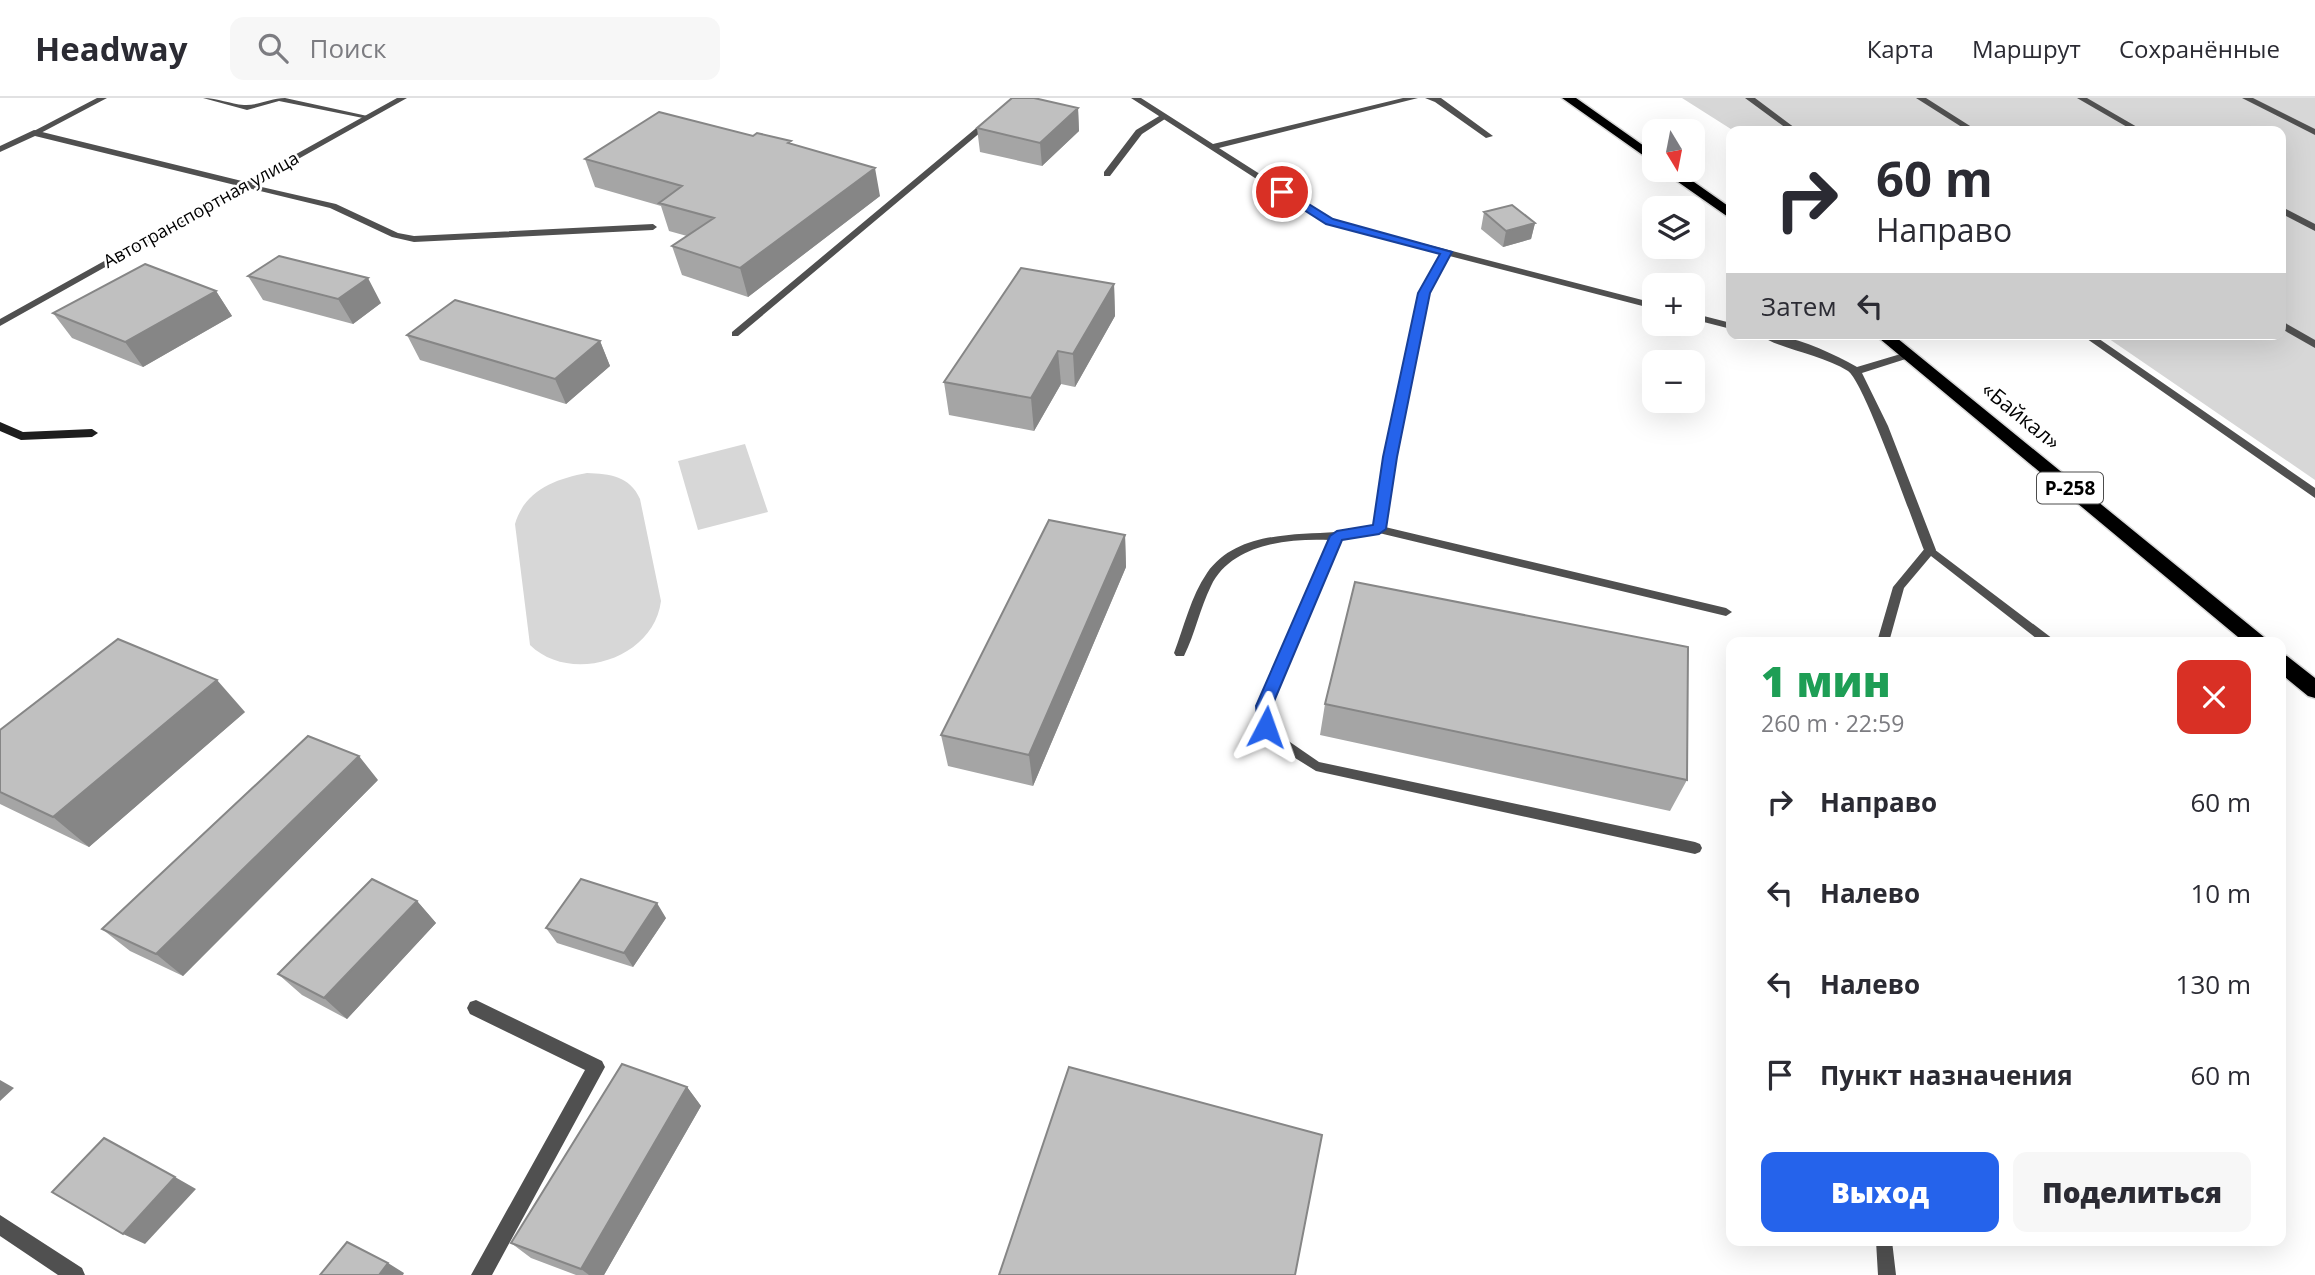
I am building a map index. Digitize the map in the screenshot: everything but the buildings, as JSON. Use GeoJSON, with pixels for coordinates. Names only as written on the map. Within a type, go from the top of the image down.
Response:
{"type":"FeatureCollection","features":[{"type":"Feature","properties":{"kind":"highway"},"geometry":{"type":"LineString","coordinates":[[1568,98],[1642,150]]}},
{"type":"Feature","properties":{"kind":"highway"},"geometry":{"type":"LineString","coordinates":[[1685,182],[1726,211]]}},
{"type":"Feature","properties":{"kind":"highway","name":"«Байкал»"},"geometry":{"type":"LineString","coordinates":[[1889,340],[2251,637]]}},
{"type":"Feature","properties":{"kind":"highway"},"geometry":{"type":"LineString","coordinates":[[2286,666],[2315,690]]}},
{"type":"Feature","properties":{"kind":"street","name":"Автотранспортная улица"},"geometry":{"type":"LineString","coordinates":[[0,323],[403,98]]}},
{"type":"Feature","properties":{"kind":"street"},"geometry":{"type":"LineString","coordinates":[[1135,98],[1329,222],[1642,303]]}},
{"type":"Feature","properties":{"kind":"street"},"geometry":{"type":"LineString","coordinates":[[1212,147],[1415,98]]}},
{"type":"Feature","properties":{"kind":"street"},"geometry":{"type":"LineString","coordinates":[[1429,98],[1438,100],[1489,136]]}},
{"type":"Feature","properties":{"kind":"street"},"geometry":{"type":"LineString","coordinates":[[1749,98],[1788,126]]}},
{"type":"Feature","properties":{"kind":"street"},"geometry":{"type":"LineString","coordinates":[[1920,98],[1967,126]]}},
{"type":"Feature","properties":{"kind":"street"},"geometry":{"type":"LineString","coordinates":[[2081,98],[2131,126]]}},
{"type":"Feature","properties":{"kind":"street"},"geometry":{"type":"LineString","coordinates":[[2246,98],[2315,132]]}},
{"type":"Feature","properties":{"kind":"street"},"geometry":{"type":"LineString","coordinates":[[0,149],[34,133],[247,185]]}},
{"type":"Feature","properties":{"kind":"street"},"geometry":{"type":"LineString","coordinates":[[2286,212],[2315,228]]}},
{"type":"Feature","properties":{"kind":"street"},"geometry":{"type":"LineString","coordinates":[[1705,319],[1726,325]]}},
{"type":"Feature","properties":{"kind":"street"},"geometry":{"type":"LineString","coordinates":[[2286,327],[2315,345]]}},
{"type":"Feature","properties":{"kind":"street"},"geometry":{"type":"LineString","coordinates":[[1780,340],[1832,358],[1856,371],[1882,426],[1930,550]]}},
{"type":"Feature","properties":{"kind":"street"},"geometry":{"type":"LineString","coordinates":[[2094,340],[2315,494]]}},
{"type":"Feature","properties":{"kind":"street"},"geometry":{"type":"LineString","coordinates":[[1856,371],[1908,355]]}},
{"type":"Feature","properties":{"kind":"street"},"geometry":{"type":"LineString","coordinates":[[0,426],[21,436],[92,433]]}},
{"type":"Feature","properties":{"kind":"street"},"geometry":{"type":"LineString","coordinates":[[476,1008],[596,1067],[481,1275]]}},
{"type":"Feature","properties":{"kind":"street"},"geometry":{"type":"LineString","coordinates":[[0,1225],[75,1275]]}},
{"type":"Feature","properties":{"kind":"lane"},"geometry":{"type":"LineString","coordinates":[[34,133],[103,98]]}},
{"type":"Feature","properties":{"kind":"lane"},"geometry":{"type":"LineString","coordinates":[[207,98],[247,108],[279,99],[368,117]]}},
{"type":"Feature","properties":{"kind":"lane"},"geometry":{"type":"LineString","coordinates":[[735,334],[996,116]]}},
{"type":"Feature","properties":{"kind":"lane"},"geometry":{"type":"LineString","coordinates":[[1107,174],[1139,132],[1164,117]]}},
{"type":"Feature","properties":{"kind":"lane"},"geometry":{"type":"LineString","coordinates":[[247,185],[333,205],[395,235],[414,239],[653,227]]}},
{"type":"Feature","properties":{"kind":"lane"},"geometry":{"type":"LineString","coordinates":[[1379,529],[1390,457],[1424,293],[1447,252]]}},
{"type":"Feature","properties":{"kind":"lane"},"geometry":{"type":"LineString","coordinates":[[1180,653],[1210,575],[1236,551],[1307,533],[1337,536],[1379,529],[1726,612]]}},
{"type":"Feature","properties":{"kind":"lane"},"geometry":{"type":"LineString","coordinates":[[1337,536],[1264,706],[1266,727],[1283,744],[1316,766],[1695,848]]}},
{"type":"Feature","properties":{"kind":"lane"},"geometry":{"type":"LineString","coordinates":[[1884,637],[1899,586],[1930,550],[2043,637]]}},
{"type":"Feature","properties":{"kind":"lane"},"geometry":{"type":"LineString","coordinates":[[1884,1246],[1887,1275]]}},
{"type":"Feature","properties":{"kind":"shaded area"},"geometry":{"type":"Polygon","coordinates":[[[1682,98],[2315,98],[2315,480],[2111,340],[2286,340],[2286,126],[1726,126],[1682,98]]]}},
{"type":"Feature","properties":{"kind":"shaded area"},"geometry":{"type":"Polygon","coordinates":[[[745,444],[768,512],[698,530],[678,461],[745,444]]]}},
{"type":"Feature","properties":{"kind":"shaded area"},"geometry":{"type":"Polygon","coordinates":[[[587,473],[618,478],[636,491],[640,499],[661,601],[655,621],[643,638],[627,651],[608,660],[588,664],[567,663],[547,657],[530,645],[515,524],[526,503],[543,488],[587,473]]]}},
{"type":"Feature","properties":{"kind":"route"},"geometry":{"type":"LineString","coordinates":[[1266,727],[1264,706],[1337,536],[1379,529],[1390,457],[1424,293],[1447,252],[1329,222],[1282,192]]}}]}
